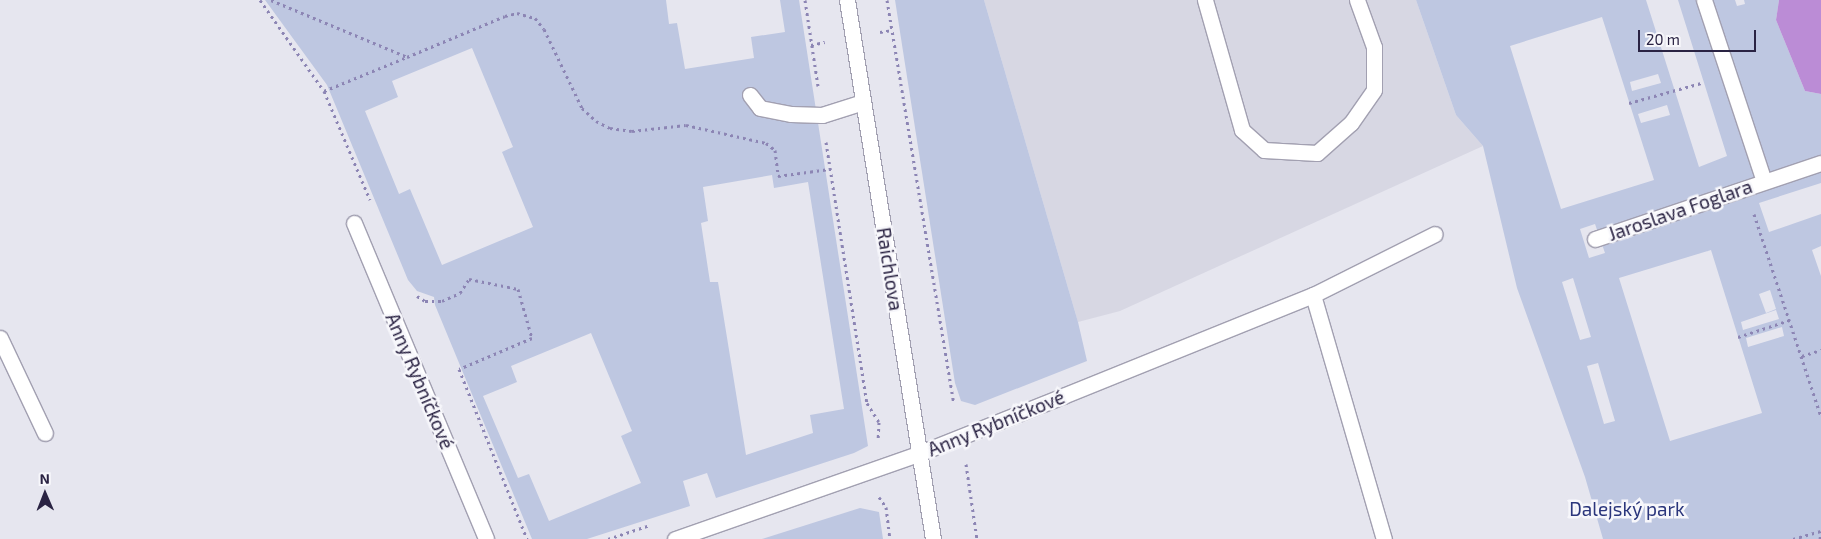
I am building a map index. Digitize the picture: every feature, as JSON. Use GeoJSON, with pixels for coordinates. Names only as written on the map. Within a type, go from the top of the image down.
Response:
{"type":"FeatureCollection","features":[{"type":"Feature","properties":{"kind":"street","name":"Raichlova"},"geometry":{"type":"LineString","coordinates":[[847,0],[933,539]]}},
{"type":"Feature","properties":{"kind":"street"},"geometry":{"type":"LineString","coordinates":[[1205,0],[1242,130],[1264,150],[1317,153],[1351,123],[1374,90],[1374,47],[1357,0]]}},
{"type":"Feature","properties":{"kind":"street","name":"Jaroslava Foglara"},"geometry":{"type":"LineString","coordinates":[[1704,0],[1764,181]]}},
{"type":"Feature","properties":{"kind":"street"},"geometry":{"type":"LineString","coordinates":[[750,95],[760,108],[791,114],[822,115],[863,102]]}},
{"type":"Feature","properties":{"kind":"street","name":"Jaroslava Foglara"},"geometry":{"type":"LineString","coordinates":[[1595,239],[1821,163]]}},
{"type":"Feature","properties":{"kind":"street","name":"Anny Rybníčkové"},"geometry":{"type":"LineString","coordinates":[[354,223],[486,539]]}},
{"type":"Feature","properties":{"kind":"street","name":"Anny Rybníčkové"},"geometry":{"type":"LineString","coordinates":[[675,539],[920,454],[1312,295],[1435,234]]}},
{"type":"Feature","properties":{"kind":"street"},"geometry":{"type":"LineString","coordinates":[[1312,295],[1384,539]]}},
{"type":"Feature","properties":{"kind":"street"},"geometry":{"type":"LineString","coordinates":[[0,338],[45,433]]}},
{"type":"Feature","properties":{"kind":"path"},"geometry":{"type":"LineString","coordinates":[[260,0],[324,91],[371,201]]}},
{"type":"Feature","properties":{"kind":"path"},"geometry":{"type":"LineString","coordinates":[[271,0],[407,57]]}},
{"type":"Feature","properties":{"kind":"path"},"geometry":{"type":"LineString","coordinates":[[805,0],[822,115]]}},
{"type":"Feature","properties":{"kind":"path"},"geometry":{"type":"LineString","coordinates":[[887,0],[954,403]]}},
{"type":"Feature","properties":{"kind":"path"},"geometry":{"type":"LineString","coordinates":[[324,91],[505,16],[517,13],[535,18],[544,29],[582,108],[596,121],[610,128],[632,131],[686,125],[766,143],[774,150],[778,176],[830,169],[868,403],[879,422],[877,443]]}},
{"type":"Feature","properties":{"kind":"path"},"geometry":{"type":"LineString","coordinates":[[1629,103],[1730,75]]}},
{"type":"Feature","properties":{"kind":"path"},"geometry":{"type":"LineString","coordinates":[[1745,188],[1821,416]]}},
{"type":"Feature","properties":{"kind":"path"},"geometry":{"type":"LineString","coordinates":[[410,293],[426,301],[442,301],[460,293],[469,279],[518,289],[532,338],[459,369],[527,539]]}},
{"type":"Feature","properties":{"kind":"path"},"geometry":{"type":"LineString","coordinates":[[1738,337],[1790,320]]}},
{"type":"Feature","properties":{"kind":"path"},"geometry":{"type":"LineString","coordinates":[[1802,356],[1821,350]]}},
{"type":"Feature","properties":{"kind":"path"},"geometry":{"type":"LineString","coordinates":[[973,459],[966,463],[977,539]]}},
{"type":"Feature","properties":{"kind":"path"},"geometry":{"type":"LineString","coordinates":[[608,539],[656,523]]}},
{"type":"Feature","properties":{"kind":"path"},"geometry":{"type":"LineString","coordinates":[[1792,539],[1821,531],[1820,539]]}},
{"type":"Feature","properties":{"kind":"shaded area"},"geometry":{"type":"Polygon","coordinates":[[[984,0],[1416,0],[1456,115],[1483,146],[1120,311],[1078,322],[984,0]]]}},
{"type":"Feature","properties":{"kind":"shaded area"},"geometry":{"type":"Polygon","coordinates":[[[1779,0],[1821,0],[1821,94],[1805,91],[1776,20],[1779,0]]]}},
{"type":"Feature","properties":{"kind":"green space"},"geometry":{"type":"Polygon","coordinates":[[[265,0],[666,0],[669,24],[677,23],[685,69],[754,58],[751,37],[785,32],[780,0],[799,0],[868,446],[854,453],[716,498],[707,473],[683,481],[690,506],[587,539],[532,539],[435,305],[434,297],[417,291],[408,280],[327,85],[265,0]],[[472,48],[392,81],[398,97],[365,111],[399,194],[410,189],[442,265],[533,227],[502,152],[513,147],[472,48]],[[772,175],[703,187],[708,221],[701,223],[710,282],[718,282],[746,455],[813,433],[810,415],[844,409],[808,182],[774,188],[772,175]],[[591,333],[511,366],[517,382],[483,396],[518,478],[529,474],[549,521],[641,483],[621,436],[632,431],[591,333]]]}},
{"type":"Feature","properties":{"kind":"green space"},"geometry":{"type":"Polygon","coordinates":[[[895,0],[984,0],[1078,322],[1087,361],[975,405],[961,401],[955,383],[895,0]]]}},
{"type":"Feature","properties":{"kind":"green space","name":"Dalejský park"},"geometry":{"type":"Polygon","coordinates":[[[1416,0],[1646,0],[1699,167],[1727,156],[1678,0],[1735,0],[1737,6],[1745,4],[1744,0],[1779,0],[1776,20],[1805,91],[1821,94],[1821,183],[1759,203],[1769,232],[1821,214],[1821,246],[1812,250],[1821,276],[1821,539],[1603,539],[1585,477],[1517,288],[1483,146],[1456,115],[1416,0]],[[1602,17],[1510,46],[1561,209],[1654,180],[1602,17]],[[1658,74],[1630,82],[1632,91],[1661,83],[1658,74]],[[1667,105],[1638,114],[1641,123],[1670,115],[1667,105]],[[1595,224],[1580,229],[1589,258],[1605,253],[1595,224]],[[1711,250],[1619,278],[1670,441],[1762,413],[1711,250]],[[1573,278],[1562,282],[1580,340],[1591,337],[1573,278]],[[1770,290],[1759,294],[1766,313],[1776,309],[1770,290]],[[1776,310],[1741,322],[1743,330],[1779,319],[1776,310]],[[1782,327],[1746,338],[1748,347],[1784,336],[1782,327]],[[1598,363],[1587,366],[1604,424],[1615,421],[1598,363]]]}},
{"type":"Feature","properties":{"kind":"green space"},"geometry":{"type":"Polygon","coordinates":[[[860,508],[879,512],[883,539],[762,539],[860,508]]]}}]}
